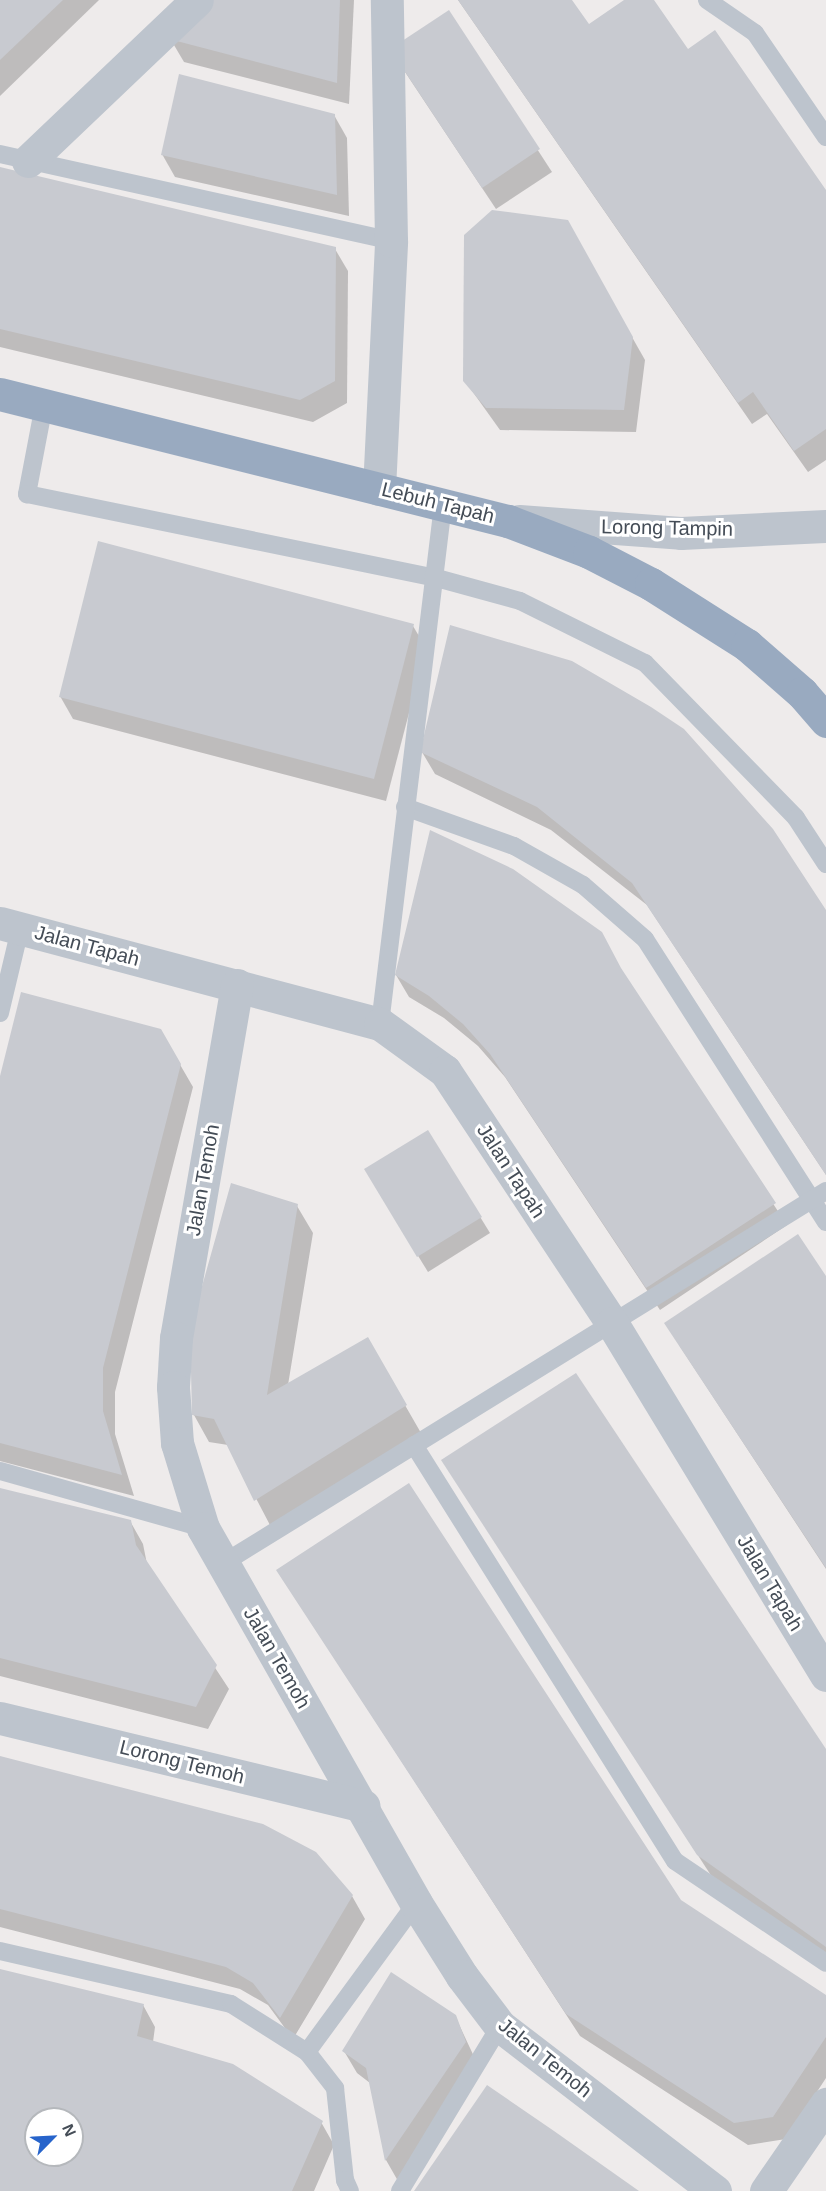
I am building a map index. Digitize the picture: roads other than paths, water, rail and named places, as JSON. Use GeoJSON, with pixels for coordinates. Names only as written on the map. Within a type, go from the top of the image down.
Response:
{"type":"FeatureCollection","features":[{"type":"Feature","properties":{"kind":"highway","name":"Lebuh Tapah"},"geometry":{"type":"LineString","coordinates":[[0,394],[508,521],[589,552],[694,610],[747,645],[802,693],[826,721]]}},
{"type":"Feature","properties":{"kind":"street"},"geometry":{"type":"LineString","coordinates":[[14,157],[197,0]]}},
{"type":"Feature","properties":{"kind":"street"},"geometry":{"type":"LineString","coordinates":[[379,489],[391,241],[387,0]]}},
{"type":"Feature","properties":{"kind":"street","name":"Lorong Tampin"},"geometry":{"type":"LineString","coordinates":[[508,521],[681,533],[826,526]]}},
{"type":"Feature","properties":{"kind":"street","name":"Jalan Tapah"},"geometry":{"type":"LineString","coordinates":[[10,926],[380,1024],[445,1071],[612,1323],[826,1675]]}},
{"type":"Feature","properties":{"kind":"street","name":"Jalan Temoh"},"geometry":{"type":"LineString","coordinates":[[237,985],[176,1338],[172,1387],[177,1443],[203,1528],[364,1806],[416,1903],[462,1976],[500,2026],[715,2191]]}},
{"type":"Feature","properties":{"kind":"street","name":"Lorong Temoh"},"geometry":{"type":"LineString","coordinates":[[0,1718],[364,1806]]}},
{"type":"Feature","properties":{"kind":"street"},"geometry":{"type":"LineString","coordinates":[[766,2191],[826,2104]]}},
{"type":"Feature","properties":{"kind":"lane"},"geometry":{"type":"LineString","coordinates":[[707,0],[755,33],[826,137]]}},
{"type":"Feature","properties":{"kind":"lane"},"geometry":{"type":"LineString","coordinates":[[14,157],[391,241]]}},
{"type":"Feature","properties":{"kind":"lane"},"geometry":{"type":"LineString","coordinates":[[44,405],[27,494],[434,577],[520,601],[645,663],[796,818],[826,864]]}},
{"type":"Feature","properties":{"kind":"lane"},"geometry":{"type":"LineString","coordinates":[[380,1024],[443,505]]}},
{"type":"Feature","properties":{"kind":"lane"},"geometry":{"type":"LineString","coordinates":[[405,807],[514,846],[583,885],[645,939],[819,1196],[826,1222]]}},
{"type":"Feature","properties":{"kind":"lane"},"geometry":{"type":"LineString","coordinates":[[0,1013],[10,926]]}},
{"type":"Feature","properties":{"kind":"lane"},"geometry":{"type":"LineString","coordinates":[[222,1564],[819,1196]]}},
{"type":"Feature","properties":{"kind":"lane"},"geometry":{"type":"LineString","coordinates":[[414,1445],[675,1861],[826,1963]]}},
{"type":"Feature","properties":{"kind":"lane"},"geometry":{"type":"LineString","coordinates":[[0,1471],[203,1528]]}},
{"type":"Feature","properties":{"kind":"lane"},"geometry":{"type":"LineString","coordinates":[[307,2052],[416,1903]]}},
{"type":"Feature","properties":{"kind":"lane"},"geometry":{"type":"LineString","coordinates":[[0,1951],[231,2004],[307,2052],[335,2088],[343,2187]]}},
{"type":"Feature","properties":{"kind":"lane"},"geometry":{"type":"LineString","coordinates":[[400,2191],[500,2026]]}}]}
